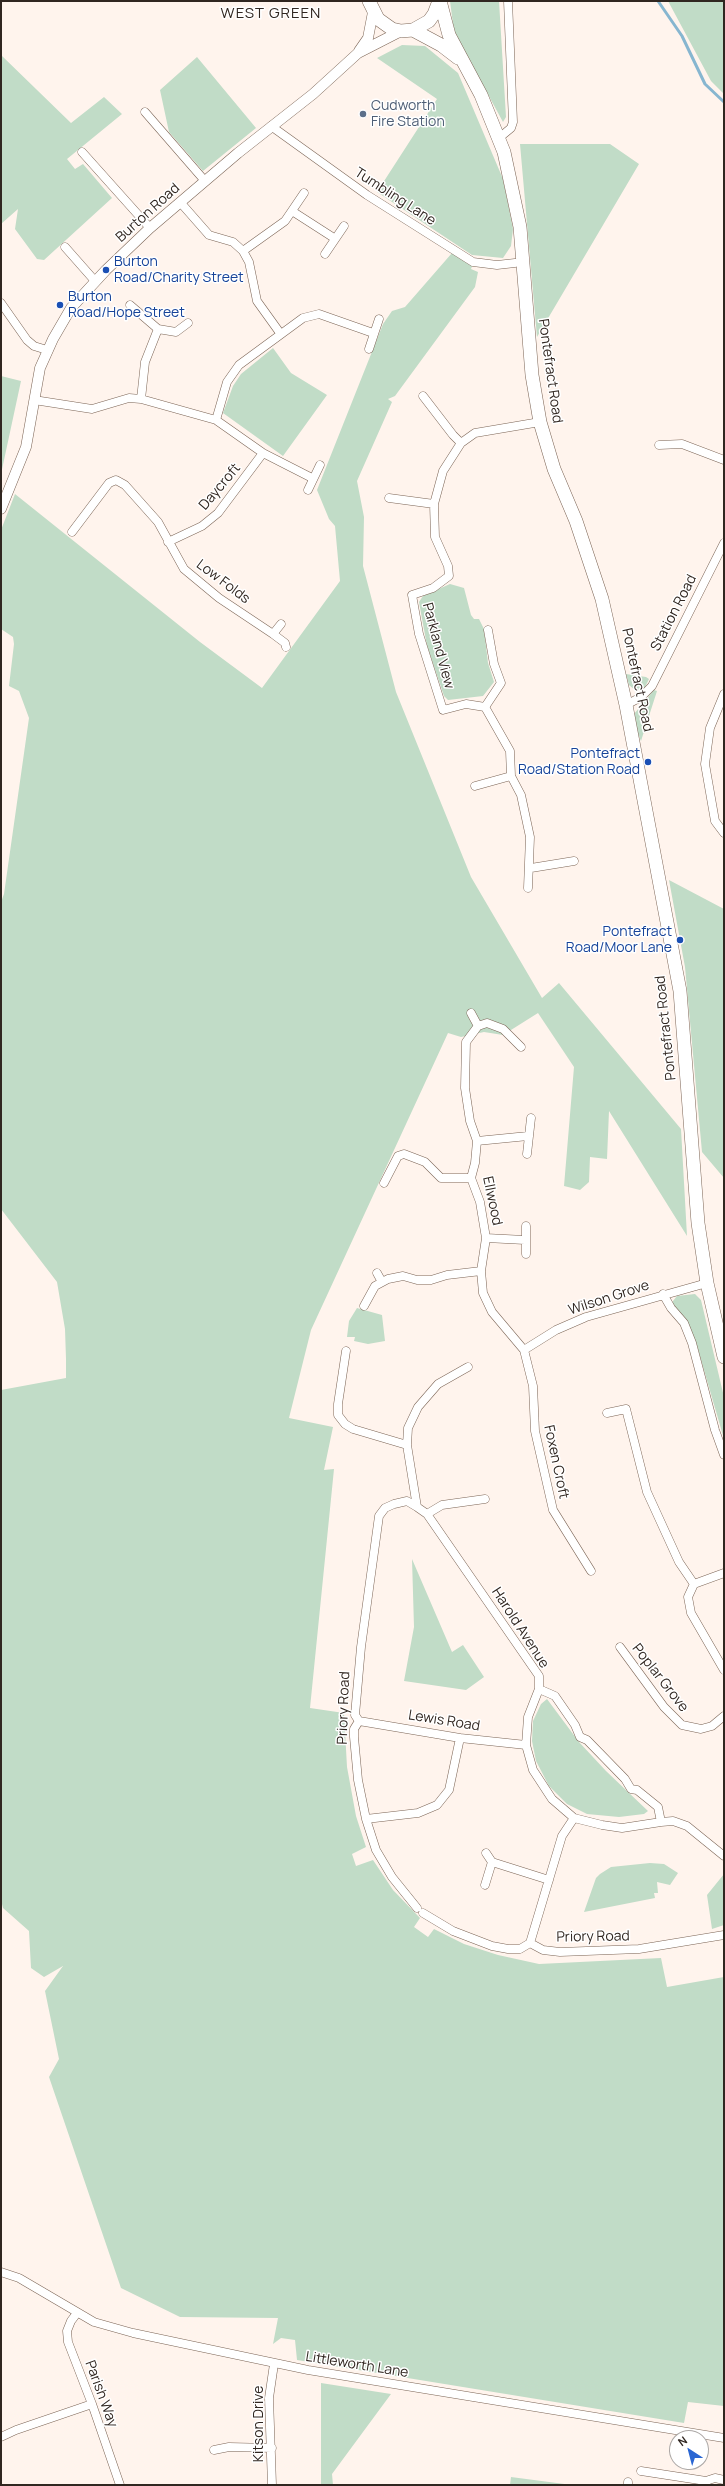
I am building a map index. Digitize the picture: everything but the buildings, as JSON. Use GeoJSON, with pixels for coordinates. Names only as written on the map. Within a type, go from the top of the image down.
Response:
{"type":"FeatureCollection","features":[{"type":"Feature","properties":{"kind":"highway"},"geometry":{"type":"LineString","coordinates":[[407,30],[428,21],[434,14],[439,1]]}},
{"type":"Feature","properties":{"kind":"highway","name":"Pontefract Road"},"geometry":{"type":"LineString","coordinates":[[439,1],[444,22],[460,59],[481,95],[499,138],[516,202],[520,227],[532,375],[540,422],[554,469],[576,521],[602,599],[626,705],[680,991],[697,1217],[707,1283],[724,1357]]}},
{"type":"Feature","properties":{"kind":"highway","name":"Pontefract Road"},"geometry":{"type":"LineString","coordinates":[[370,4],[384,25],[407,30],[441,45],[460,59]]}},
{"type":"Feature","properties":{"kind":"street","name":"Burton Road"},"geometry":{"type":"LineString","coordinates":[[1,509],[26,447],[40,368],[47,350],[71,308],[95,281],[150,228],[271,126],[313,94],[358,53],[368,38],[370,4]]}},
{"type":"Feature","properties":{"kind":"street"},"geometry":{"type":"LineString","coordinates":[[499,138],[511,128],[513,122],[508,4]]}},
{"type":"Feature","properties":{"kind":"street","name":"Burton Road"},"geometry":{"type":"LineString","coordinates":[[358,53],[407,30]]}},
{"type":"Feature","properties":{"kind":"street"},"geometry":{"type":"LineString","coordinates":[[145,112],[205,181]]}},
{"type":"Feature","properties":{"kind":"street","name":"Tumbling Lane"},"geometry":{"type":"LineString","coordinates":[[271,126],[366,195],[473,262],[497,265],[515,263]]}},
{"type":"Feature","properties":{"kind":"street"},"geometry":{"type":"LineString","coordinates":[[82,152],[150,228]]}},
{"type":"Feature","properties":{"kind":"street"},"geometry":{"type":"LineString","coordinates":[[243,251],[278,227],[292,211],[304,193]]}},
{"type":"Feature","properties":{"kind":"street"},"geometry":{"type":"LineString","coordinates":[[180,202],[209,235],[232,242],[243,251],[249,262],[257,301],[280,333]]}},
{"type":"Feature","properties":{"kind":"street"},"geometry":{"type":"LineString","coordinates":[[292,211],[334,238]]}},
{"type":"Feature","properties":{"kind":"street"},"geometry":{"type":"LineString","coordinates":[[325,254],[334,238],[344,226]]}},
{"type":"Feature","properties":{"kind":"street"},"geometry":{"type":"LineString","coordinates":[[65,247],[95,281]]}},
{"type":"Feature","properties":{"kind":"street"},"geometry":{"type":"LineString","coordinates":[[1,303],[27,340],[34,346],[47,350]]}},
{"type":"Feature","properties":{"kind":"street"},"geometry":{"type":"LineString","coordinates":[[130,305],[158,329],[176,332],[188,323]]}},
{"type":"Feature","properties":{"kind":"street"},"geometry":{"type":"LineString","coordinates":[[216,420],[223,392],[239,365],[280,333],[303,318],[319,314],[373,333]]}},
{"type":"Feature","properties":{"kind":"street"},"geometry":{"type":"LineString","coordinates":[[370,349],[373,333],[378,319]]}},
{"type":"Feature","properties":{"kind":"street"},"geometry":{"type":"LineString","coordinates":[[141,399],[145,362],[158,329]]}},
{"type":"Feature","properties":{"kind":"street"},"geometry":{"type":"LineString","coordinates":[[423,396],[453,435],[461,442],[476,433],[540,422]]}},
{"type":"Feature","properties":{"kind":"street"},"geometry":{"type":"LineString","coordinates":[[34,400],[92,409],[129,398],[141,399],[216,420],[263,453],[312,478]]}},
{"type":"Feature","properties":{"kind":"street","name":"Parkland View"},"geometry":{"type":"LineString","coordinates":[[461,442],[443,472],[434,504],[435,537],[448,566],[449,576],[433,588],[412,595],[419,634],[443,710],[466,704],[485,707]]}},
{"type":"Feature","properties":{"kind":"street"},"geometry":{"type":"LineString","coordinates":[[659,445],[682,444],[724,460]]}},
{"type":"Feature","properties":{"kind":"street","name":"Daycroft"},"geometry":{"type":"LineString","coordinates":[[168,542],[202,526],[218,513],[263,453]]}},
{"type":"Feature","properties":{"kind":"street"},"geometry":{"type":"LineString","coordinates":[[308,490],[312,478],[320,465]]}},
{"type":"Feature","properties":{"kind":"street","name":"Low Folds"},"geometry":{"type":"LineString","coordinates":[[72,532],[109,483],[116,480],[125,485],[149,510],[158,522],[184,569],[219,598],[285,643],[286,647]]}},
{"type":"Feature","properties":{"kind":"street"},"geometry":{"type":"LineString","coordinates":[[389,498],[434,504]]}},
{"type":"Feature","properties":{"kind":"street","name":"Station Road"},"geometry":{"type":"LineString","coordinates":[[626,705],[641,697],[652,686],[724,543]]}},
{"type":"Feature","properties":{"kind":"street"},"geometry":{"type":"LineString","coordinates":[[273,634],[281,624]]}},
{"type":"Feature","properties":{"kind":"street"},"geometry":{"type":"LineString","coordinates":[[488,630],[494,664],[501,683],[485,707],[510,751],[511,776],[521,795],[530,837],[530,868],[528,888]]}},
{"type":"Feature","properties":{"kind":"street"},"geometry":{"type":"LineString","coordinates":[[724,694],[710,728],[705,764],[715,821],[724,833]]}},
{"type":"Feature","properties":{"kind":"street"},"geometry":{"type":"LineString","coordinates":[[475,786],[511,776]]}},
{"type":"Feature","properties":{"kind":"street"},"geometry":{"type":"LineString","coordinates":[[530,868],[574,861]]}},
{"type":"Feature","properties":{"kind":"street"},"geometry":{"type":"LineString","coordinates":[[471,1013],[478,1026],[487,1023],[503,1029],[521,1047]]}},
{"type":"Feature","properties":{"kind":"street","name":"Ellwood"},"geometry":{"type":"LineString","coordinates":[[478,1026],[466,1042],[465,1088],[470,1121],[477,1141],[475,1163],[471,1178],[480,1202],[486,1238],[481,1271],[483,1293],[492,1312],[524,1350]]}},
{"type":"Feature","properties":{"kind":"street"},"geometry":{"type":"LineString","coordinates":[[527,1154],[530,1118]]}},
{"type":"Feature","properties":{"kind":"street"},"geometry":{"type":"LineString","coordinates":[[477,1141],[528,1136]]}},
{"type":"Feature","properties":{"kind":"street"},"geometry":{"type":"LineString","coordinates":[[384,1183],[398,1156],[404,1154],[425,1162],[441,1178],[471,1178]]}},
{"type":"Feature","properties":{"kind":"street"},"geometry":{"type":"LineString","coordinates":[[526,1226],[526,1254]]}},
{"type":"Feature","properties":{"kind":"street"},"geometry":{"type":"LineString","coordinates":[[486,1238],[525,1240]]}},
{"type":"Feature","properties":{"kind":"street"},"geometry":{"type":"LineString","coordinates":[[364,1306],[375,1286],[382,1282],[403,1276],[417,1280],[431,1280],[447,1275],[481,1271]]}},
{"type":"Feature","properties":{"kind":"street"},"geometry":{"type":"LineString","coordinates":[[377,1273],[382,1282]]}},
{"type":"Feature","properties":{"kind":"street","name":"Wilson Grove"},"geometry":{"type":"LineString","coordinates":[[524,1350],[556,1330],[586,1317],[663,1294],[707,1283]]}},
{"type":"Feature","properties":{"kind":"street"},"geometry":{"type":"LineString","coordinates":[[663,1294],[670,1308],[684,1323],[692,1343],[715,1430],[724,1454]]}},
{"type":"Feature","properties":{"kind":"street","name":"Foxen Croft"},"geometry":{"type":"LineString","coordinates":[[524,1350],[533,1386],[535,1431],[553,1510],[591,1570]]}},
{"type":"Feature","properties":{"kind":"street"},"geometry":{"type":"LineString","coordinates":[[346,1351],[338,1404],[338,1415],[345,1424],[353,1428],[407,1446]]}},
{"type":"Feature","properties":{"kind":"street"},"geometry":{"type":"LineString","coordinates":[[417,1507],[407,1446],[408,1428],[418,1407],[438,1384],[468,1368]]}},
{"type":"Feature","properties":{"kind":"street"},"geometry":{"type":"LineString","coordinates":[[607,1413],[626,1409],[647,1492],[679,1562],[694,1584]]}},
{"type":"Feature","properties":{"kind":"street"},"geometry":{"type":"LineString","coordinates":[[427,1514],[442,1505],[485,1499]]}},
{"type":"Feature","properties":{"kind":"street","name":"Priory Road"},"geometry":{"type":"LineString","coordinates":[[417,1507],[407,1501],[394,1504],[385,1508],[379,1516],[361,1647],[355,1715],[359,1721],[354,1729],[358,1780],[366,1819],[376,1850],[392,1877],[420,1911],[453,1931],[492,1946],[520,1949],[530,1943],[543,1950],[560,1952],[631,1949],[724,1935]]}},
{"type":"Feature","properties":{"kind":"street","name":"Harold Avenue"},"geometry":{"type":"LineString","coordinates":[[417,1507],[427,1514],[539,1676],[539,1689],[555,1696],[575,1725],[580,1737],[587,1740],[625,1779],[631,1789],[637,1790],[658,1807],[661,1822]]}},
{"type":"Feature","properties":{"kind":"street"},"geometry":{"type":"LineString","coordinates":[[724,1573],[694,1584],[688,1597],[691,1614],[724,1670]]}},
{"type":"Feature","properties":{"kind":"street","name":"Poplar Grove"},"geometry":{"type":"LineString","coordinates":[[620,1647],[664,1707],[682,1726],[701,1729],[712,1726],[724,1716]]}},
{"type":"Feature","properties":{"kind":"street"},"geometry":{"type":"LineString","coordinates":[[539,1689],[528,1717],[526,1745],[533,1770],[541,1785],[560,1808],[574,1818],[622,1828],[673,1821],[687,1826],[724,1856]]}},
{"type":"Feature","properties":{"kind":"street","name":"Lewis Road"},"geometry":{"type":"LineString","coordinates":[[359,1721],[460,1738],[526,1745]]}},
{"type":"Feature","properties":{"kind":"street"},"geometry":{"type":"LineString","coordinates":[[366,1819],[418,1813],[437,1805],[449,1790],[460,1738]]}},
{"type":"Feature","properties":{"kind":"street"},"geometry":{"type":"LineString","coordinates":[[530,1943],[562,1836],[574,1818]]}},
{"type":"Feature","properties":{"kind":"street"},"geometry":{"type":"LineString","coordinates":[[486,1853],[492,1862],[549,1880]]}},
{"type":"Feature","properties":{"kind":"street"},"geometry":{"type":"LineString","coordinates":[[485,1885],[492,1862]]}},
{"type":"Feature","properties":{"kind":"street","name":"Littleworth Lane"},"geometry":{"type":"LineString","coordinates":[[1,2272],[19,2278],[77,2313],[112,2328],[274,2364],[724,2438]]}},
{"type":"Feature","properties":{"kind":"street","name":"Parish Way"},"geometry":{"type":"LineString","coordinates":[[77,2313],[71,2321],[67,2331],[68,2342],[92,2404],[120,2485]]}},
{"type":"Feature","properties":{"kind":"street","name":"Kitson Drive"},"geometry":{"type":"LineString","coordinates":[[272,2485],[272,2448],[269,2398],[274,2364]]}},
{"type":"Feature","properties":{"kind":"street"},"geometry":{"type":"LineString","coordinates":[[1,2437],[16,2430],[92,2404]]}},
{"type":"Feature","properties":{"kind":"street"},"geometry":{"type":"LineString","coordinates":[[214,2450],[229,2446],[272,2448]]}},
{"type":"Feature","properties":{"kind":"street"},"geometry":{"type":"LineString","coordinates":[[641,2470],[703,2483],[715,2478],[724,2480]]}},
{"type":"Feature","properties":{"kind":"green space"},"geometry":{"type":"Polygon","coordinates":[[[450,1],[499,1],[506,117],[503,122],[454,32],[450,1]]]}},
{"type":"Feature","properties":{"kind":"green space"},"geometry":{"type":"Polygon","coordinates":[[[668,1],[724,1],[724,94],[711,81],[668,1]]]}},
{"type":"Feature","properties":{"kind":"green space"},"geometry":{"type":"Polygon","coordinates":[[[402,45],[425,46],[458,73],[503,179],[513,229],[511,246],[503,258],[472,255],[377,192],[437,99],[377,58],[402,45]]]}},
{"type":"Feature","properties":{"kind":"green space"},"geometry":{"type":"Polygon","coordinates":[[[1,55],[71,123],[104,97],[122,114],[67,159],[75,169],[83,164],[112,198],[44,260],[37,259],[15,229],[18,209],[1,224],[1,55]]]}},
{"type":"Feature","properties":{"kind":"green space"},"geometry":{"type":"Polygon","coordinates":[[[197,57],[256,128],[203,171],[169,132],[160,90],[197,57]]]}},
{"type":"Feature","properties":{"kind":"green space"},"geometry":{"type":"Polygon","coordinates":[[[520,144],[610,144],[639,164],[537,337],[520,144]]]}},
{"type":"Feature","properties":{"kind":"green space"},"geometry":{"type":"Polygon","coordinates":[[[452,253],[473,264],[471,269],[478,272],[475,287],[395,396],[388,399],[392,402],[357,481],[364,517],[363,566],[396,692],[471,877],[542,998],[559,983],[681,1129],[687,1236],[609,1111],[607,1159],[590,1157],[589,1182],[580,1190],[564,1186],[574,1067],[538,1013],[503,1035],[484,1032],[461,1037],[448,1033],[311,1330],[289,1418],[333,1427],[324,1470],[334,1469],[310,1708],[344,1713],[347,1767],[356,1816],[366,1847],[352,1854],[356,1866],[373,1860],[393,1890],[420,1918],[414,1927],[428,1937],[434,1929],[464,1944],[498,1955],[539,1964],[661,1958],[667,1987],[724,1977],[724,2406],[688,2402],[684,2423],[297,2360],[295,2340],[281,2338],[273,2344],[278,2318],[180,2317],[121,2288],[49,2077],[59,2059],[45,1991],[63,1966],[44,1977],[31,1968],[29,1931],[3,1908],[1,1900],[1,1390],[66,1378],[66,1359],[65,1329],[57,1282],[1,1209],[1,902],[4,894],[29,718],[19,691],[9,686],[14,644],[13,637],[1,629],[1,530],[15,494],[200,642],[262,688],[340,581],[335,526],[329,519],[317,490],[383,324],[392,311],[405,307],[452,253]]]}},
{"type":"Feature","properties":{"kind":"green space"},"geometry":{"type":"Polygon","coordinates":[[[273,348],[291,373],[327,395],[283,456],[223,413],[233,386],[241,374],[273,348]]]}},
{"type":"Feature","properties":{"kind":"green space"},"geometry":{"type":"Polygon","coordinates":[[[1,376],[21,381],[1,474],[1,376]]]}},
{"type":"Feature","properties":{"kind":"green space"},"geometry":{"type":"Polygon","coordinates":[[[450,584],[464,588],[471,615],[474,619],[479,619],[484,629],[488,663],[494,682],[483,696],[448,700],[444,696],[427,646],[419,602],[423,596],[450,584]]]}},
{"type":"Feature","properties":{"kind":"green space"},"geometry":{"type":"Polygon","coordinates":[[[626,674],[646,677],[649,679],[645,687],[636,691],[629,685],[626,674]]]}},
{"type":"Feature","properties":{"kind":"green space"},"geometry":{"type":"Polygon","coordinates":[[[654,690],[657,691],[641,741],[634,724],[634,714],[654,690]]]}},
{"type":"Feature","properties":{"kind":"green space"},"geometry":{"type":"Polygon","coordinates":[[[669,880],[724,909],[724,1178],[702,1152],[685,967],[669,880]]]}},
{"type":"Feature","properties":{"kind":"green space"},"geometry":{"type":"Polygon","coordinates":[[[695,1294],[701,1300],[724,1397],[724,1439],[697,1346],[685,1319],[673,1305],[673,1301],[677,1296],[695,1294]]]}},
{"type":"Feature","properties":{"kind":"green space"},"geometry":{"type":"Polygon","coordinates":[[[357,1308],[382,1315],[385,1341],[368,1344],[354,1341],[355,1337],[347,1337],[349,1321],[357,1308]]]}},
{"type":"Feature","properties":{"kind":"green space"},"geometry":{"type":"Polygon","coordinates":[[[412,1559],[452,1652],[463,1645],[484,1677],[466,1690],[404,1681],[414,1627],[412,1559]]]}},
{"type":"Feature","properties":{"kind":"green space"},"geometry":{"type":"Polygon","coordinates":[[[547,1699],[579,1742],[606,1771],[648,1811],[644,1814],[619,1817],[587,1814],[567,1804],[549,1786],[536,1761],[532,1741],[533,1721],[541,1704],[547,1699]]]}},
{"type":"Feature","properties":{"kind":"green space"},"geometry":{"type":"Polygon","coordinates":[[[650,1863],[664,1864],[678,1873],[670,1885],[657,1882],[658,1893],[654,1893],[655,1898],[584,1912],[596,1878],[600,1874],[611,1867],[650,1863]]]}},
{"type":"Feature","properties":{"kind":"green space"},"geometry":{"type":"Polygon","coordinates":[[[724,1874],[724,1925],[712,1929],[707,1895],[724,1874]]]}},
{"type":"Feature","properties":{"kind":"green space"},"geometry":{"type":"Polygon","coordinates":[[[321,2383],[391,2394],[332,2474],[333,2485],[321,2485],[321,2383]]]}},
{"type":"Feature","properties":{"kind":"green space"},"geometry":{"type":"Polygon","coordinates":[[[511,2477],[572,2485],[510,2485],[511,2477]]]}},
{"type":"Feature","properties":{"kind":"waterway"},"geometry":{"type":"LineString","coordinates":[[658,1],[682,36],[705,84],[724,102]]}},
{"type":"Feature","properties":{"kind":"place","name":"Cudworth Fire Station"},"geometry":{"type":"Point","coordinates":[363,114]}},
{"type":"Feature","properties":{"kind":"place","name":"Burton Road/Charity Street"},"geometry":{"type":"Point","coordinates":[106,270]}},
{"type":"Feature","properties":{"kind":"place","name":"Burton Road/Hope Street"},"geometry":{"type":"Point","coordinates":[60,305]}},
{"type":"Feature","properties":{"kind":"place","name":"Pontefract Road/Station Road"},"geometry":{"type":"Point","coordinates":[648,762]}},
{"type":"Feature","properties":{"kind":"place","name":"Pontefract Road/Moor Lane"},"geometry":{"type":"Point","coordinates":[680,940]}},
{"type":"Feature","properties":{"kind":"district","name":"WEST GREEN"},"geometry":{"type":"Point","coordinates":[271,14]}}]}
